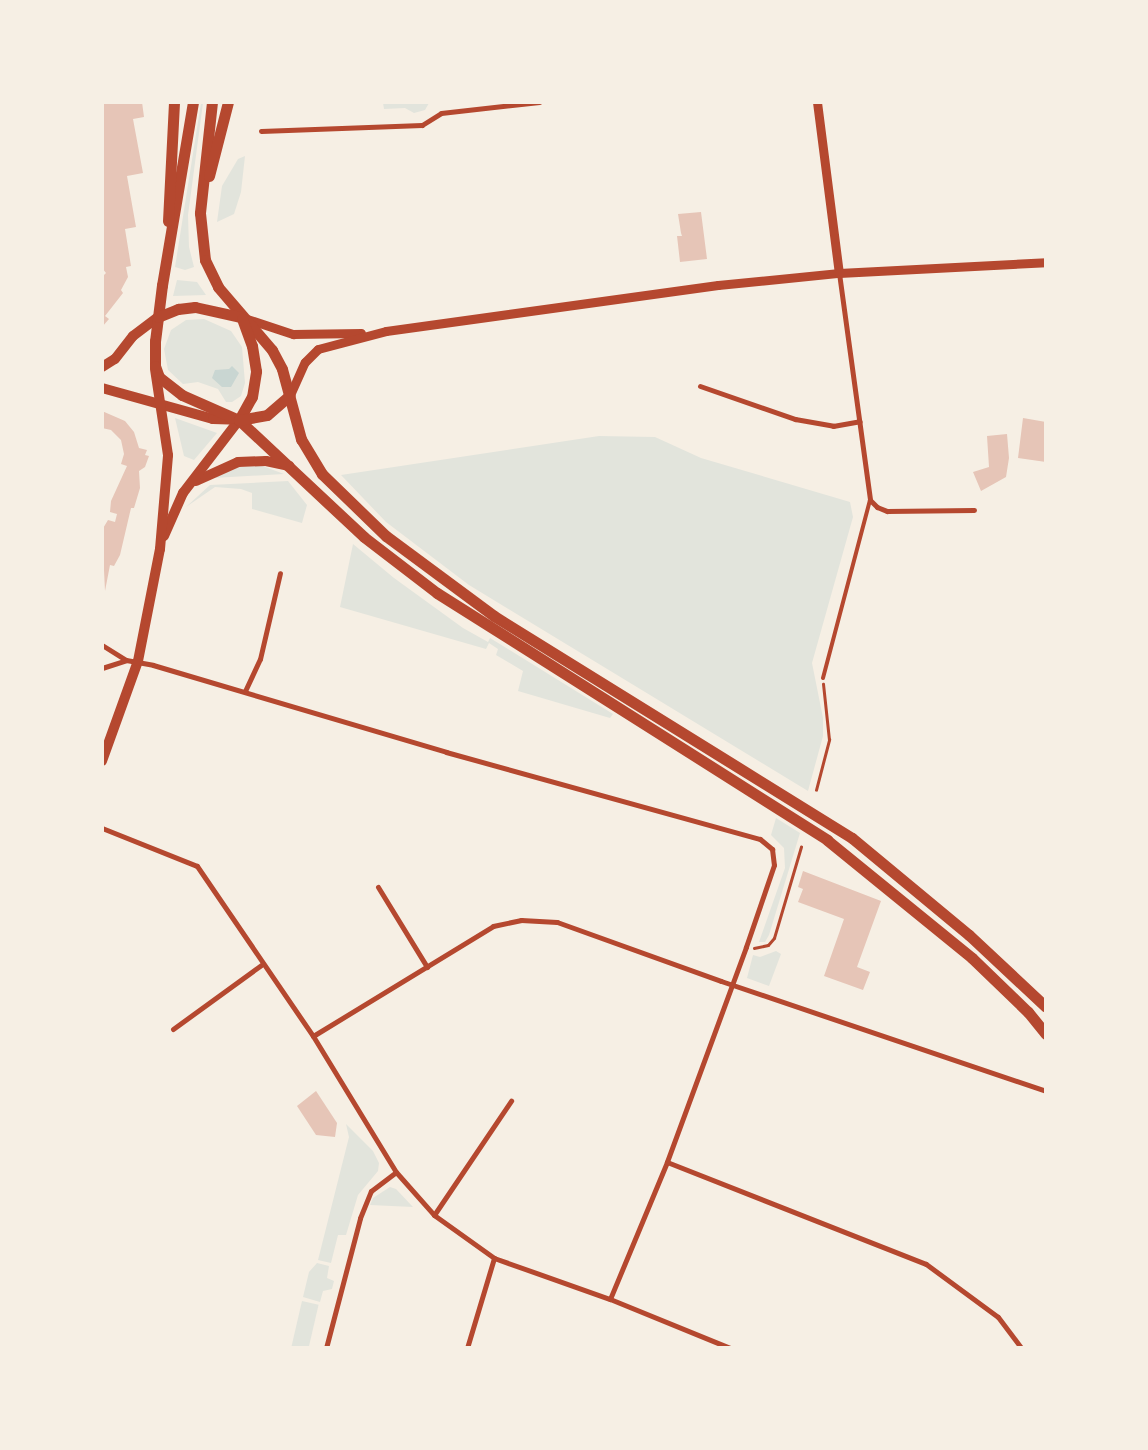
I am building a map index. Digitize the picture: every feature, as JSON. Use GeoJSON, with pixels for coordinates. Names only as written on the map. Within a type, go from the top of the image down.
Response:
{"type":"FeatureCollection","features":[{"type":"Feature","properties":{"kind":"main road"},"geometry":{"type":"LineString","coordinates":[[167,252],[174,102]]}},
{"type":"Feature","properties":{"kind":"main road"},"geometry":{"type":"LineString","coordinates":[[102,761],[138,661],[160,549],[168,455],[158,403],[154,366],[158,317],[167,252],[193,102]]}},
{"type":"Feature","properties":{"kind":"main road"},"geometry":{"type":"LineString","coordinates":[[212,102],[201,203],[201,245],[204,260],[218,287],[241,317],[272,350],[290,395],[302,439],[316,466],[386,536],[494,616],[852,838],[968,936],[1046,1007]]}},
{"type":"Feature","properties":{"kind":"main road"},"geometry":{"type":"LineString","coordinates":[[201,203],[228,102]]}},
{"type":"Feature","properties":{"kind":"main road"},"geometry":{"type":"LineString","coordinates":[[102,368],[114,359],[134,336],[158,317],[178,309],[195,307],[241,317]]}},
{"type":"Feature","properties":{"kind":"main road"},"geometry":{"type":"LineString","coordinates":[[160,549],[175,509],[190,484],[237,424],[252,397],[256,371],[252,346],[241,317]]}},
{"type":"Feature","properties":{"kind":"main road"},"geometry":{"type":"LineString","coordinates":[[154,366],[168,387],[237,424],[262,443],[290,466],[364,537],[437,594],[828,840],[972,958],[1028,1012],[1046,1034]]}},
{"type":"Feature","properties":{"kind":"main road"},"geometry":{"type":"LineString","coordinates":[[102,388],[237,424],[267,415],[290,395]]}},
{"type":"Feature","properties":{"kind":"main road"},"geometry":{"type":"LineString","coordinates":[[190,484],[216,469],[238,462],[266,461],[290,466]]}},
{"type":"Feature","properties":{"kind":"street"},"geometry":{"type":"LineString","coordinates":[[261,131],[422,125],[440,113],[540,102]]}},
{"type":"Feature","properties":{"kind":"street"},"geometry":{"type":"LineString","coordinates":[[817,102],[870,500],[877,507],[887,511],[974,510]]}},
{"type":"Feature","properties":{"kind":"street"},"geometry":{"type":"LineString","coordinates":[[241,317],[305,335],[386,331],[718,285],[839,273],[1046,262]]}},
{"type":"Feature","properties":{"kind":"street"},"geometry":{"type":"LineString","coordinates":[[290,395],[305,362],[318,349],[386,331]]}},
{"type":"Feature","properties":{"kind":"street"},"geometry":{"type":"LineString","coordinates":[[700,386],[795,419],[832,426],[860,420]]}},
{"type":"Feature","properties":{"kind":"street"},"geometry":{"type":"LineString","coordinates":[[245,691],[260,659],[280,574]]}},
{"type":"Feature","properties":{"kind":"street"},"geometry":{"type":"LineString","coordinates":[[102,645],[126,660]]}},
{"type":"Feature","properties":{"kind":"street"},"geometry":{"type":"LineString","coordinates":[[102,668],[126,660],[138,661],[245,691],[446,752],[760,839],[772,849],[774,865],[746,947],[667,1162],[610,1299]]}},
{"type":"Feature","properties":{"kind":"street"},"geometry":{"type":"LineString","coordinates":[[102,828],[197,866],[262,965],[313,1036],[396,1172],[434,1215],[494,1258],[610,1299],[730,1348]]}},
{"type":"Feature","properties":{"kind":"street"},"geometry":{"type":"LineString","coordinates":[[378,887],[426,968]]}},
{"type":"Feature","properties":{"kind":"street"},"geometry":{"type":"LineString","coordinates":[[313,1036],[493,926],[520,920],[557,922],[732,985],[1046,1091]]}},
{"type":"Feature","properties":{"kind":"street"},"geometry":{"type":"LineString","coordinates":[[173,1030],[262,965]]}},
{"type":"Feature","properties":{"kind":"street"},"geometry":{"type":"LineString","coordinates":[[434,1215],[511,1102]]}},
{"type":"Feature","properties":{"kind":"street"},"geometry":{"type":"LineString","coordinates":[[667,1162],[926,1264],[998,1318],[1021,1348]]}},
{"type":"Feature","properties":{"kind":"street"},"geometry":{"type":"LineString","coordinates":[[326,1348],[360,1218],[371,1191],[396,1172]]}},
{"type":"Feature","properties":{"kind":"street"},"geometry":{"type":"LineString","coordinates":[[467,1348],[494,1258]]}},
{"type":"Feature","properties":{"kind":"lane"},"geometry":{"type":"LineString","coordinates":[[823,678],[870,500]]}},
{"type":"Feature","properties":{"kind":"path"},"geometry":{"type":"LineString","coordinates":[[816,790],[829,740],[823,678]]}},
{"type":"Feature","properties":{"kind":"path"},"geometry":{"type":"LineString","coordinates":[[746,947],[759,948],[774,938],[802,847]]}},
{"type":"Feature","properties":{"kind":"shaded area"},"geometry":{"type":"Polygon","coordinates":[[[429,102],[425,110],[414,113],[405,108],[384,109],[383,103],[429,102]]]}},
{"type":"Feature","properties":{"kind":"shaded area"},"geometry":{"type":"Polygon","coordinates":[[[201,103],[203,103],[188,215],[189,247],[194,267],[185,270],[175,267],[201,103]]]}},
{"type":"Feature","properties":{"kind":"shaded area"},"geometry":{"type":"Polygon","coordinates":[[[245,156],[241,192],[234,214],[217,222],[222,186],[238,159],[245,156]]]}},
{"type":"Feature","properties":{"kind":"shaded area"},"geometry":{"type":"Polygon","coordinates":[[[177,280],[197,282],[206,295],[173,296],[177,280]]]}},
{"type":"Feature","properties":{"kind":"shaded area"},"geometry":{"type":"Polygon","coordinates":[[[204,319],[231,331],[242,347],[245,383],[241,396],[232,402],[226,402],[218,389],[198,382],[183,384],[168,370],[164,349],[171,330],[186,320],[204,319]]]}},
{"type":"Feature","properties":{"kind":"shaded area"},"geometry":{"type":"Polygon","coordinates":[[[232,366],[239,373],[231,387],[222,387],[212,378],[215,370],[229,369],[232,366]]]}},
{"type":"Feature","properties":{"kind":"shaded area"},"geometry":{"type":"Polygon","coordinates":[[[175,418],[217,433],[194,460],[184,456],[175,418]]]}},
{"type":"Feature","properties":{"kind":"shaded area"},"geometry":{"type":"Polygon","coordinates":[[[599,436],[655,437],[701,458],[850,502],[853,517],[812,663],[823,718],[823,736],[808,791],[469,585],[386,522],[341,475],[599,436]]]}},
{"type":"Feature","properties":{"kind":"shaded area"},"geometry":{"type":"Polygon","coordinates":[[[260,465],[284,474],[213,478],[229,466],[260,465]]]}},
{"type":"Feature","properties":{"kind":"shaded area"},"geometry":{"type":"Polygon","coordinates":[[[288,481],[307,505],[302,523],[252,509],[252,493],[241,489],[215,487],[186,507],[210,485],[288,481]]]}},
{"type":"Feature","properties":{"kind":"shaded area"},"geometry":{"type":"Polygon","coordinates":[[[353,544],[394,578],[463,628],[488,642],[490,638],[613,714],[610,718],[518,691],[523,671],[496,655],[498,649],[489,643],[486,649],[340,607],[353,544]]]}},
{"type":"Feature","properties":{"kind":"shaded area"},"geometry":{"type":"Polygon","coordinates":[[[776,818],[800,833],[769,935],[765,942],[759,942],[785,868],[784,848],[771,835],[776,818]]]}},
{"type":"Feature","properties":{"kind":"shaded area"},"geometry":{"type":"Polygon","coordinates":[[[776,951],[781,954],[769,986],[747,978],[753,955],[760,957],[776,951]]]}},
{"type":"Feature","properties":{"kind":"shaded area"},"geometry":{"type":"Polygon","coordinates":[[[346,1124],[373,1151],[379,1163],[378,1171],[358,1195],[346,1235],[338,1235],[331,1263],[318,1260],[349,1137],[346,1124]]]}},
{"type":"Feature","properties":{"kind":"shaded area"},"geometry":{"type":"Polygon","coordinates":[[[390,1187],[396,1189],[413,1207],[370,1205],[373,1198],[390,1187]]]}},
{"type":"Feature","properties":{"kind":"shaded area"},"geometry":{"type":"Polygon","coordinates":[[[317,1263],[329,1266],[327,1278],[334,1281],[332,1289],[323,1291],[320,1302],[303,1297],[309,1272],[317,1263]]]}},
{"type":"Feature","properties":{"kind":"shaded area"},"geometry":{"type":"Polygon","coordinates":[[[302,1301],[319,1305],[309,1348],[291,1348],[302,1301]]]}},
{"type":"Feature","properties":{"kind":"building"},"geometry":{"type":"Polygon","coordinates":[[[102,102],[142,102],[144,117],[133,119],[143,173],[127,176],[136,227],[125,229],[131,266],[126,267],[128,277],[121,290],[123,293],[105,316],[109,319],[102,327],[102,277],[106,273],[102,268],[102,102]]]}},
{"type":"Feature","properties":{"kind":"building"},"geometry":{"type":"Polygon","coordinates":[[[701,212],[707,259],[680,262],[677,236],[682,236],[678,214],[701,212]]]}},
{"type":"Feature","properties":{"kind":"building"},"geometry":{"type":"Polygon","coordinates":[[[102,411],[125,421],[134,432],[139,448],[147,450],[145,455],[149,456],[145,467],[139,471],[140,488],[134,508],[131,508],[120,555],[114,566],[110,565],[105,591],[102,530],[108,520],[115,522],[117,514],[110,512],[111,501],[127,466],[121,464],[124,454],[121,440],[111,430],[102,428],[102,411]]]}},
{"type":"Feature","properties":{"kind":"building"},"geometry":{"type":"Polygon","coordinates":[[[1023,418],[1046,422],[1046,462],[1018,458],[1023,418]]]}},
{"type":"Feature","properties":{"kind":"building"},"geometry":{"type":"Polygon","coordinates":[[[1007,434],[1009,458],[1006,477],[981,491],[973,472],[989,467],[987,436],[1007,434]]]}},
{"type":"Feature","properties":{"kind":"building"},"geometry":{"type":"Polygon","coordinates":[[[803,871],[881,901],[857,967],[870,972],[863,990],[824,976],[844,919],[798,902],[803,889],[798,887],[803,871]]]}},
{"type":"Feature","properties":{"kind":"building"},"geometry":{"type":"Polygon","coordinates":[[[316,1091],[337,1123],[335,1137],[316,1135],[297,1106],[316,1091]]]}}]}
